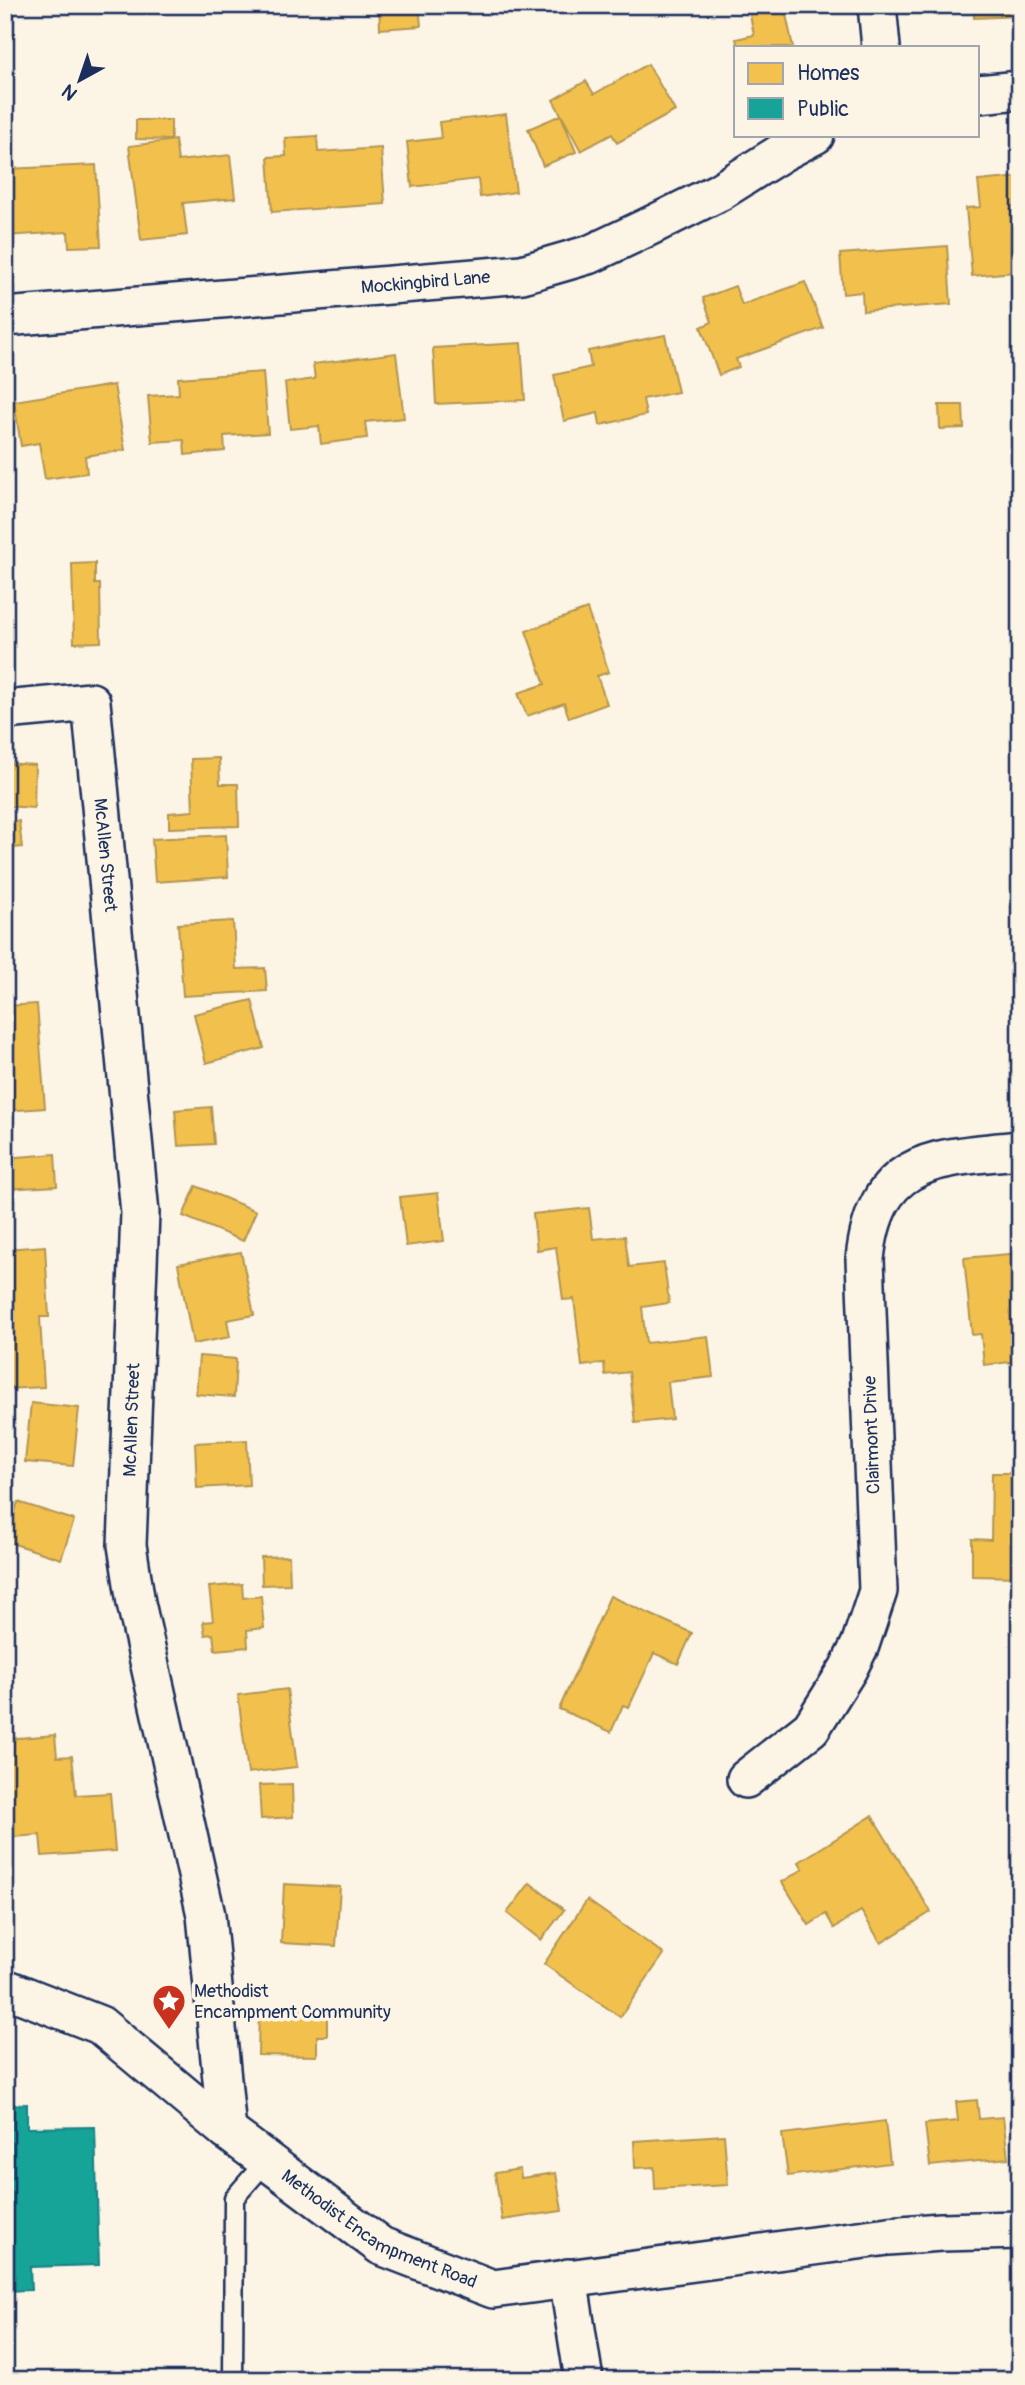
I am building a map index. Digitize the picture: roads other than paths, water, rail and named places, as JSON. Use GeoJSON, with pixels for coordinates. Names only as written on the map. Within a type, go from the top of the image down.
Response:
{"type":"FeatureCollection","features":[{"type":"Feature","properties":{"kind":"street"},"geometry":{"type":"LineString","coordinates":[[877,5],[881,46]]}},
{"type":"Feature","properties":{"kind":"street"},"geometry":{"type":"LineString","coordinates":[[979,94],[1020,90]]}},
{"type":"Feature","properties":{"kind":"street","name":"Mockingbird Lane"},"geometry":{"type":"LineString","coordinates":[[5,317],[522,274],[591,254],[646,228],[719,192],[813,136]]}},
{"type":"Feature","properties":{"kind":"street","name":"McAllen Street"},"geometry":{"type":"LineString","coordinates":[[5,710],[91,702],[140,1213],[127,1545],[136,1603],[206,1915],[227,2130]]}},
{"type":"Feature","properties":{"kind":"street","name":"Clairmont Drive"},"geometry":{"type":"LineString","coordinates":[[746,1779],[811,1728],[860,1645],[878,1591],[866,1259],[873,1215],[881,1197],[894,1182],[909,1171],[964,1155],[1020,1150]]}},
{"type":"Feature","properties":{"kind":"street","name":"Methodist Encampment Road"},"geometry":{"type":"LineString","coordinates":[[5,1988],[100,2025],[227,2130],[381,2246],[493,2289],[888,2236],[941,2231],[1020,2230]]}},
{"type":"Feature","properties":{"kind":"street"},"geometry":{"type":"LineString","coordinates":[[568,2278],[584,2380]]}},
{"type":"Feature","properties":{"kind":"lane"},"geometry":{"type":"LineString","coordinates":[[233,2380],[234,2198],[267,2160]]}},
{"type":"Feature","properties":{"kind":"place","name":"Methodist Encampment Community"},"geometry":{"type":"Point","coordinates":[169,2031]}}]}
